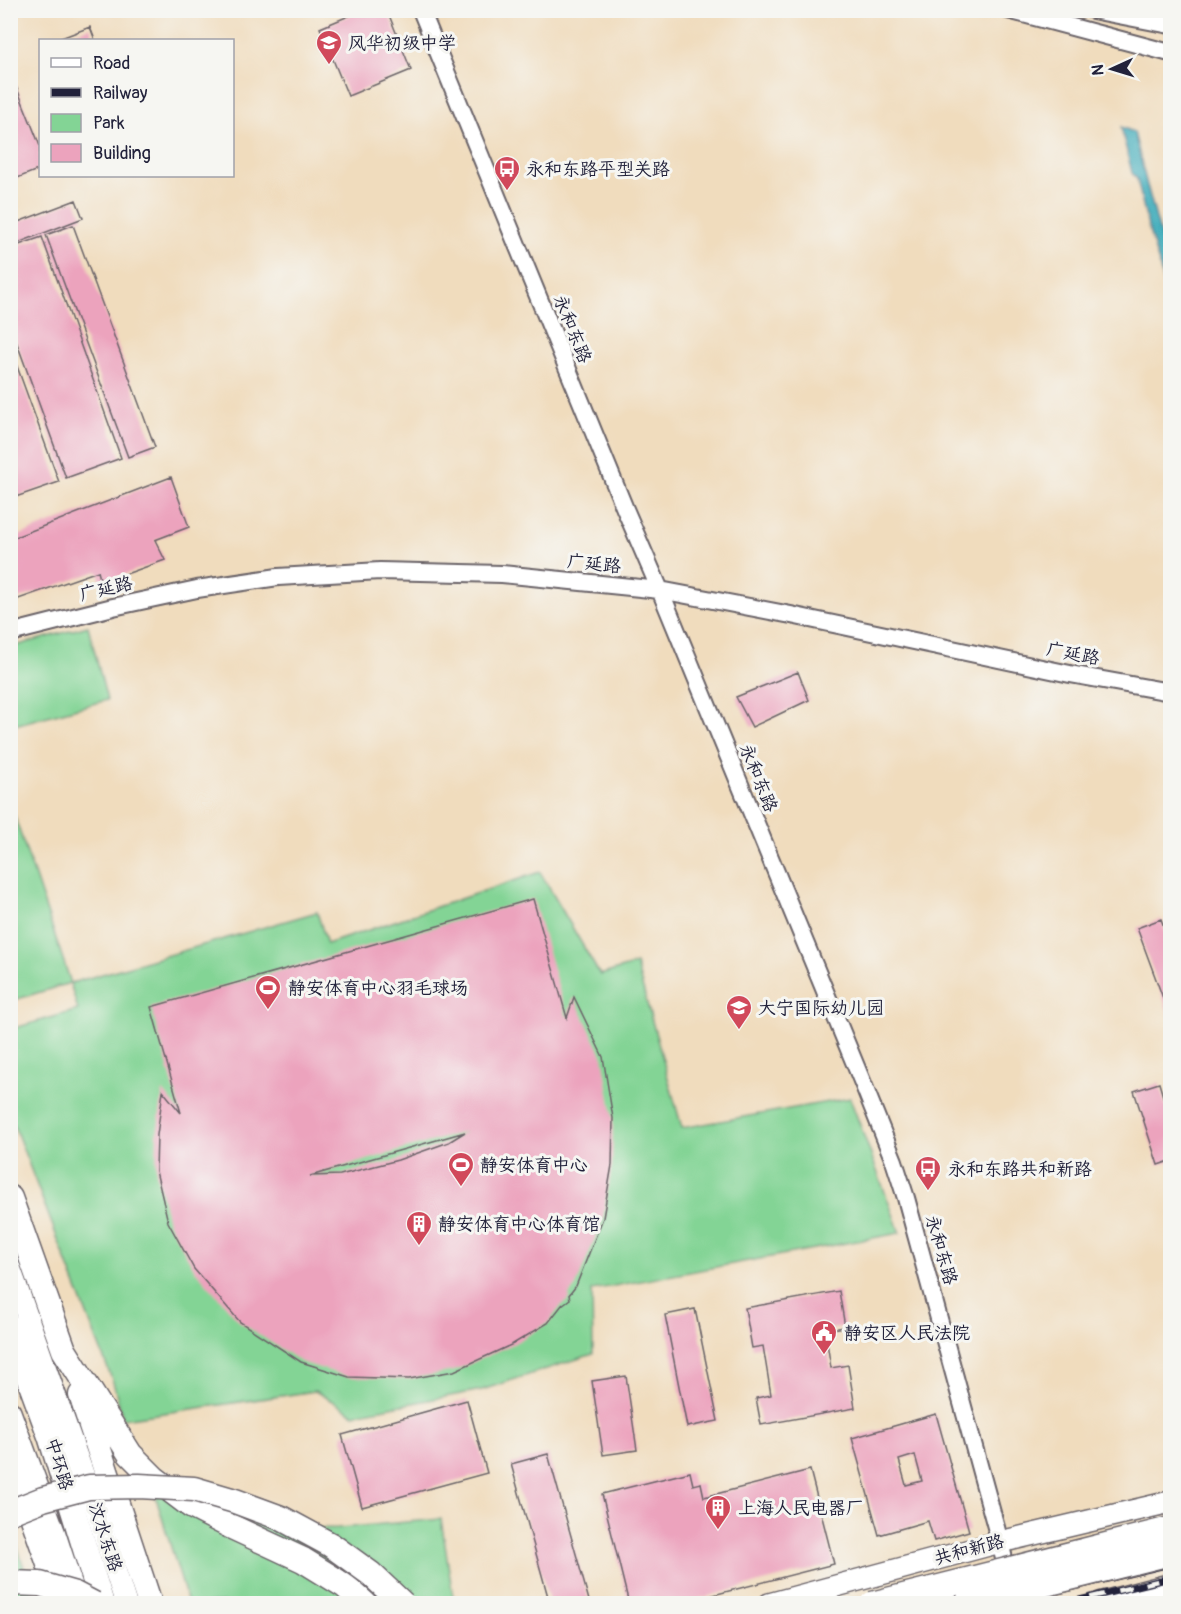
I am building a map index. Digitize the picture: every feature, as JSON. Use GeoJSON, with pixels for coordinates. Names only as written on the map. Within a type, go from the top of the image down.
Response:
{"type":"FeatureCollection","features":[{"type":"Feature","properties":{"kind":"highway"},"geometry":{"type":"LineString","coordinates":[[10,1198],[101,1454],[150,1604]]}},
{"type":"Feature","properties":{"kind":"highway","name":"中环路"},"geometry":{"type":"LineString","coordinates":[[10,1327],[50,1436],[102,1604]]}},
{"type":"Feature","properties":{"kind":"highway"},"geometry":{"type":"LineString","coordinates":[[64,1350],[130,1454],[154,1478],[191,1506],[303,1560],[345,1586],[365,1604]]}},
{"type":"Feature","properties":{"kind":"highway"},"geometry":{"type":"LineString","coordinates":[[10,1453],[81,1602]]}},
{"type":"Feature","properties":{"kind":"highway"},"geometry":{"type":"LineString","coordinates":[[10,1512],[43,1499],[88,1487],[138,1486],[194,1489],[281,1518],[331,1545],[371,1574],[403,1604]]}},
{"type":"Feature","properties":{"kind":"highway"},"geometry":{"type":"LineString","coordinates":[[872,1604],[1170,1529]]}},
{"type":"Feature","properties":{"kind":"highway"},"geometry":{"type":"LineString","coordinates":[[966,1604],[1170,1553]]}},
{"type":"Feature","properties":{"kind":"highway"},"geometry":{"type":"LineString","coordinates":[[10,1583],[40,1584],[81,1602]]}},
{"type":"Feature","properties":{"kind":"highway"},"geometry":{"type":"LineString","coordinates":[[1101,1604],[1154,1593]]}},
{"type":"Feature","properties":{"kind":"highway"},"geometry":{"type":"LineString","coordinates":[[1122,1604],[1154,1593]]}},
{"type":"Feature","properties":{"kind":"main road","name":"汶水东路"},"geometry":{"type":"LineString","coordinates":[[10,1268],[96,1510],[126,1604]]}},
{"type":"Feature","properties":{"kind":"main road","name":"汶水东路"},"geometry":{"type":"LineString","coordinates":[[10,1361],[71,1528],[81,1602]]}},
{"type":"Feature","properties":{"kind":"main road"},"geometry":{"type":"LineString","coordinates":[[10,1412],[81,1602]]}},
{"type":"Feature","properties":{"kind":"main road"},"geometry":{"type":"LineString","coordinates":[[10,1488],[53,1604]]}},
{"type":"Feature","properties":{"kind":"main road","name":"共和新路"},"geometry":{"type":"LineString","coordinates":[[769,1604],[1000,1542],[1170,1502]]}},
{"type":"Feature","properties":{"kind":"main road","name":"共和新路"},"geometry":{"type":"LineString","coordinates":[[900,1604],[1170,1536]]}},
{"type":"Feature","properties":{"kind":"street","name":"永和东路"},"geometry":{"type":"LineString","coordinates":[[421,10],[894,1161],[926,1267],[1016,1604]]}},
{"type":"Feature","properties":{"kind":"street"},"geometry":{"type":"LineString","coordinates":[[1008,10],[1170,53]]}},
{"type":"Feature","properties":{"kind":"street"},"geometry":{"type":"LineString","coordinates":[[1092,10],[1170,25]]}},
{"type":"Feature","properties":{"kind":"street","name":"广延路"},"geometry":{"type":"LineString","coordinates":[[10,633],[197,589],[278,577],[380,571],[502,574],[660,590],[791,615],[1070,674],[1170,692]]}},
{"type":"Feature","properties":{"kind":"green space"},"geometry":{"type":"Polygon","coordinates":[[[88,626],[107,700],[11,726],[11,647],[88,626]]]}},
{"type":"Feature","properties":{"kind":"green space","name":"静安体育中心"},"geometry":{"type":"Polygon","coordinates":[[[10,803],[71,983],[317,912],[327,944],[540,872],[600,975],[636,964],[682,1128],[850,1098],[900,1233],[592,1290],[593,1354],[482,1390],[354,1414],[315,1391],[123,1419],[113,1382],[11,1118],[11,1029],[78,1010],[70,983],[11,1001],[10,803]]]}},
{"type":"Feature","properties":{"kind":"green space"},"geometry":{"type":"Polygon","coordinates":[[[153,1488],[295,1529],[338,1528],[441,1519],[454,1603],[188,1603],[153,1488]]]}},
{"type":"Feature","properties":{"kind":"green space"},"geometry":{"type":"Polygon","coordinates":[[[11,1526],[35,1603],[11,1603],[11,1526]]]}},
{"type":"Feature","properties":{"kind":"water"},"geometry":{"type":"Polygon","coordinates":[[[1121,127],[1134,132],[1170,269],[1170,330],[1164,306],[1166,295],[1159,264],[1121,127]]]}},
{"type":"Feature","properties":{"kind":"building"},"geometry":{"type":"Polygon","coordinates":[[[363,10],[387,10],[411,70],[348,96],[320,28],[363,10]]]}},
{"type":"Feature","properties":{"kind":"building"},"geometry":{"type":"Polygon","coordinates":[[[90,27],[95,39],[59,39],[90,27]]]}},
{"type":"Feature","properties":{"kind":"building"},"geometry":{"type":"Polygon","coordinates":[[[10,71],[39,144],[39,169],[10,181],[10,71]]]}},
{"type":"Feature","properties":{"kind":"building"},"geometry":{"type":"Polygon","coordinates":[[[76,200],[83,218],[10,246],[10,225],[76,200]]]}},
{"type":"Feature","properties":{"kind":"building"},"geometry":{"type":"Polygon","coordinates":[[[73,225],[155,447],[128,457],[46,235],[73,225]]]}},
{"type":"Feature","properties":{"kind":"building"},"geometry":{"type":"Polygon","coordinates":[[[42,237],[121,458],[66,478],[10,324],[10,248],[42,237]]]}},
{"type":"Feature","properties":{"kind":"building"},"geometry":{"type":"Polygon","coordinates":[[[10,347],[59,482],[10,499],[10,347]]]}},
{"type":"Feature","properties":{"kind":"building"},"geometry":{"type":"Polygon","coordinates":[[[171,477],[189,527],[155,540],[165,560],[101,583],[98,571],[10,602],[10,539],[171,477]]]}},
{"type":"Feature","properties":{"kind":"building"},"geometry":{"type":"Polygon","coordinates":[[[798,672],[809,700],[752,727],[736,697],[798,672]]]}},
{"type":"Feature","properties":{"kind":"building"},"geometry":{"type":"Polygon","coordinates":[[[533,899],[567,1018],[574,997],[603,1057],[613,1118],[612,1165],[603,1218],[576,1286],[569,1295],[570,1299],[562,1305],[548,1323],[513,1344],[454,1371],[409,1379],[349,1377],[301,1362],[240,1322],[194,1269],[168,1222],[156,1171],[157,1135],[163,1091],[181,1113],[151,1007],[533,899]],[[465,1132],[310,1176],[340,1175],[398,1160],[449,1142],[465,1132]]]}},
{"type":"Feature","properties":{"kind":"building"},"geometry":{"type":"Polygon","coordinates":[[[1161,919],[1170,944],[1170,1017],[1137,928],[1161,919]]]}},
{"type":"Feature","properties":{"kind":"building"},"geometry":{"type":"Polygon","coordinates":[[[1159,1083],[1170,1120],[1170,1161],[1158,1165],[1134,1091],[1159,1083]]]}},
{"type":"Feature","properties":{"kind":"building"},"geometry":{"type":"Polygon","coordinates":[[[839,1291],[845,1327],[825,1330],[831,1368],[848,1365],[855,1408],[761,1425],[756,1398],[771,1395],[763,1346],[752,1348],[745,1308],[839,1291]]]}},
{"type":"Feature","properties":{"kind":"building"},"geometry":{"type":"Polygon","coordinates":[[[695,1309],[718,1421],[687,1427],[665,1315],[695,1309]]]}},
{"type":"Feature","properties":{"kind":"building"},"geometry":{"type":"Polygon","coordinates":[[[626,1376],[637,1450],[603,1455],[592,1381],[626,1376]]]}},
{"type":"Feature","properties":{"kind":"building"},"geometry":{"type":"Polygon","coordinates":[[[467,1400],[487,1473],[362,1507],[342,1435],[467,1400]]]}},
{"type":"Feature","properties":{"kind":"building"},"geometry":{"type":"Polygon","coordinates":[[[936,1414],[969,1531],[934,1541],[928,1521],[879,1535],[852,1438],[936,1414]],[[915,1455],[899,1460],[906,1485],[922,1481],[915,1455]]]}},
{"type":"Feature","properties":{"kind":"building"},"geometry":{"type":"Polygon","coordinates":[[[548,1454],[590,1604],[550,1604],[511,1464],[548,1454]]]}},
{"type":"Feature","properties":{"kind":"building","name":"上海人民电器厂"},"geometry":{"type":"Polygon","coordinates":[[[810,1470],[834,1564],[678,1604],[629,1604],[602,1494],[690,1472],[693,1485],[701,1483],[704,1497],[810,1470]]]}},
{"type":"Feature","properties":{"kind":"railway"},"geometry":{"type":"LineString","coordinates":[[1003,1604],[1170,1564]]}},
{"type":"Feature","properties":{"kind":"railway"},"geometry":{"type":"LineString","coordinates":[[1063,1604],[1170,1578]]}},
{"type":"Feature","properties":{"kind":"place","name":"风华初级中学"},"geometry":{"type":"Point","coordinates":[329,66]}},
{"type":"Feature","properties":{"kind":"place","name":"永和东路平型关路"},"geometry":{"type":"Point","coordinates":[507,192]}},
{"type":"Feature","properties":{"kind":"place","name":"静安体育中心羽毛球场"},"geometry":{"type":"Point","coordinates":[268,1011]}},
{"type":"Feature","properties":{"kind":"place","name":"大宁国际幼儿园"},"geometry":{"type":"Point","coordinates":[739,1031]}},
{"type":"Feature","properties":{"kind":"place","name":"静安体育中心"},"geometry":{"type":"Point","coordinates":[461,1188]}},
{"type":"Feature","properties":{"kind":"place","name":"永和东路共和新路"},"geometry":{"type":"Point","coordinates":[928,1192]}},
{"type":"Feature","properties":{"kind":"place","name":"静安体育中心体育馆"},"geometry":{"type":"Point","coordinates":[419,1247]}},
{"type":"Feature","properties":{"kind":"place","name":"静安区人民法院"},"geometry":{"type":"Point","coordinates":[824,1356]}},
{"type":"Feature","properties":{"kind":"place","name":"上海人民电器厂"},"geometry":{"type":"Point","coordinates":[718,1531]}}]}
